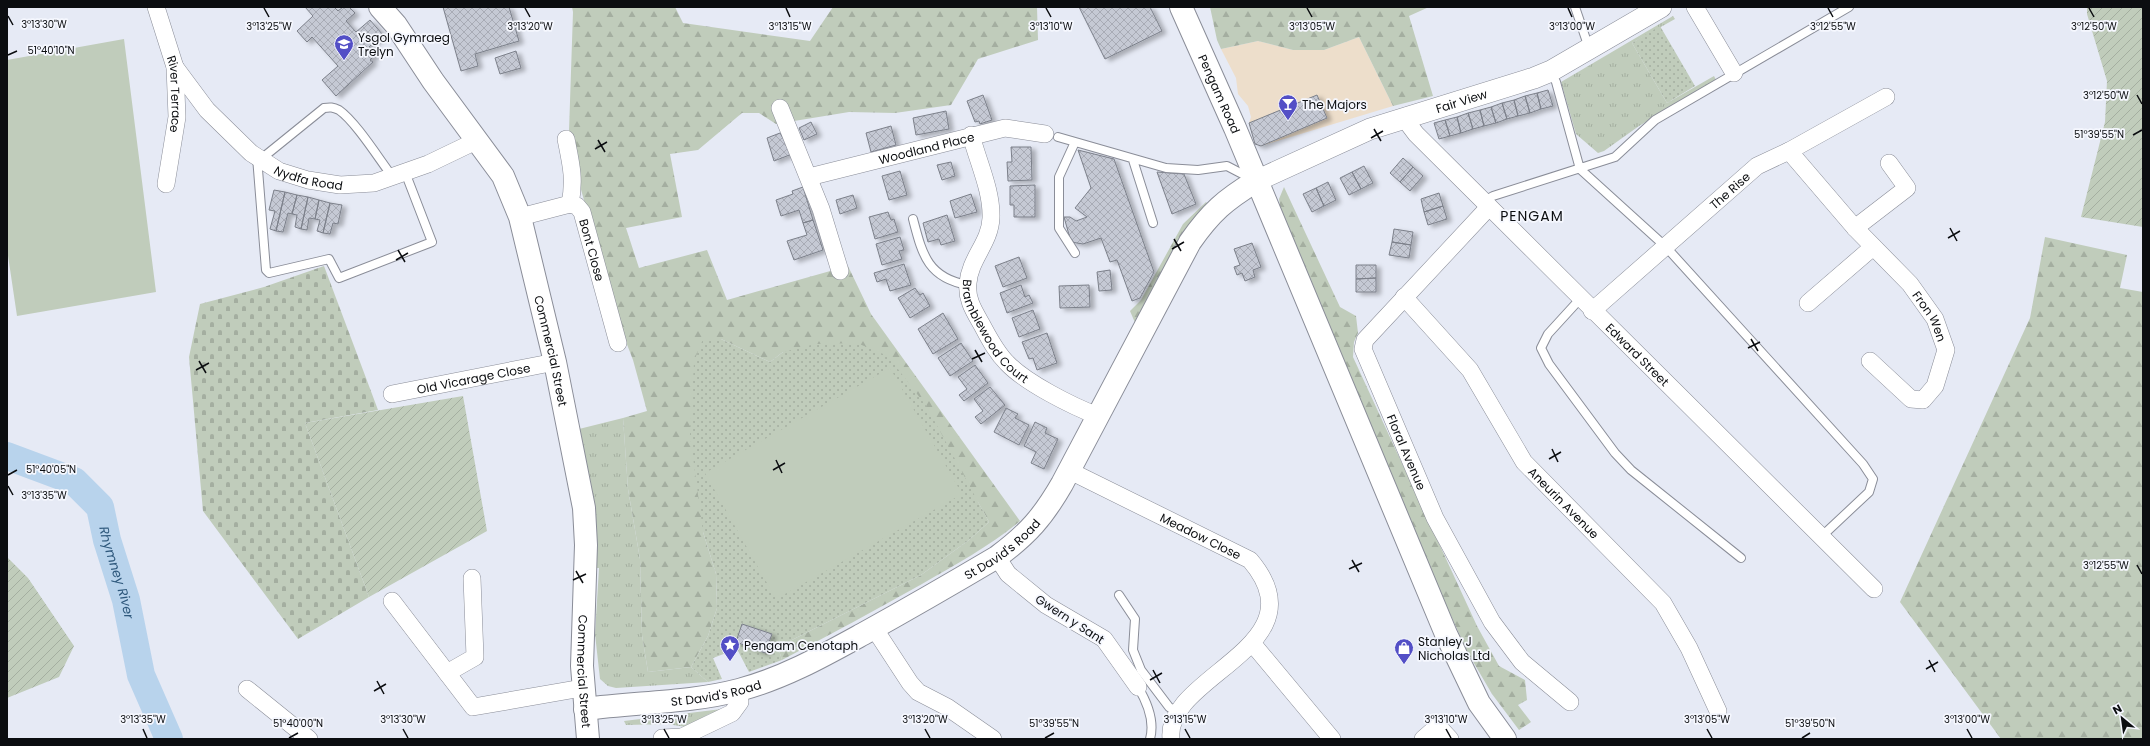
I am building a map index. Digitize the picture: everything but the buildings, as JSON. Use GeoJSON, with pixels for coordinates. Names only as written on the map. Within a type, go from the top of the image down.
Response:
{"type":"FeatureCollection","features":[{"type":"Feature","properties":{"kind":"main road","name":"Commercial Street"},"geometry":{"type":"LineString","coordinates":[[380,7],[396,24],[433,81],[478,140],[503,176],[520,217],[555,362],[584,508],[586,545],[582,688],[586,709],[588,739]]}},
{"type":"Feature","properties":{"kind":"main road","name":"Pengam Road"},"geometry":{"type":"LineString","coordinates":[[1181,7],[1235,128],[1450,641],[1480,703],[1505,739]]}},
{"type":"Feature","properties":{"kind":"main road","name":"St David's Road"},"geometry":{"type":"LineString","coordinates":[[586,709],[707,697],[739,690],[781,676],[812,663],[997,557],[1030,531],[1047,510],[1070,471],[1190,242],[1214,210],[1256,181]]}},
{"type":"Feature","properties":{"kind":"street","name":"River Terrace"},"geometry":{"type":"LineString","coordinates":[[156,7],[175,67],[177,117],[166,184]]}},
{"type":"Feature","properties":{"kind":"street","name":"Fair View"},"geometry":{"type":"LineString","coordinates":[[1256,181],[1339,142],[1407,116],[1534,78],[1551,71],[1660,7]]}},
{"type":"Feature","properties":{"kind":"street"},"geometry":{"type":"LineString","coordinates":[[1695,7],[1734,73]]}},
{"type":"Feature","properties":{"kind":"street","name":"Nydfa Road"},"geometry":{"type":"LineString","coordinates":[[175,67],[207,110],[259,158],[279,171],[308,180],[340,185],[374,183],[428,164],[478,140]]}},
{"type":"Feature","properties":{"kind":"street","name":"The Rise"},"geometry":{"type":"LineString","coordinates":[[1586,305],[1666,247],[1757,166],[1789,151],[1886,97]]}},
{"type":"Feature","properties":{"kind":"street"},"geometry":{"type":"LineString","coordinates":[[780,108],[821,209],[840,271]]}},
{"type":"Feature","properties":{"kind":"street","name":"Edward Street"},"geometry":{"type":"LineString","coordinates":[[1407,116],[1410,126],[1416,134],[1586,305],[1874,589]]}},
{"type":"Feature","properties":{"kind":"street","name":"Woodland Place"},"geometry":{"type":"LineString","coordinates":[[809,177],[972,135],[1005,128],[1052,135]]}},
{"type":"Feature","properties":{"kind":"street","name":"Bramblewood Court"},"geometry":{"type":"LineString","coordinates":[[972,135],[990,203],[991,219],[988,236],[972,262],[968,285],[968,297],[974,311],[994,347],[1006,362],[1030,382],[1098,416]]}},
{"type":"Feature","properties":{"kind":"street"},"geometry":{"type":"LineString","coordinates":[[520,217],[570,204],[574,188],[574,176],[566,139]]}},
{"type":"Feature","properties":{"kind":"street","name":"Fron Wen"},"geometry":{"type":"LineString","coordinates":[[1789,151],[1855,228],[1910,284],[1935,319],[1946,350],[1936,386],[1923,400],[1911,399],[1870,362]]}},
{"type":"Feature","properties":{"kind":"street"},"geometry":{"type":"LineString","coordinates":[[1855,228],[1907,188],[1889,163]]}},
{"type":"Feature","properties":{"kind":"street","name":"Bont Close"},"geometry":{"type":"LineString","coordinates":[[570,204],[577,206],[582,212],[618,343]]}},
{"type":"Feature","properties":{"kind":"street","name":"Floral Avenue"},"geometry":{"type":"LineString","coordinates":[[1487,204],[1365,340],[1363,350],[1364,357],[1435,518],[1492,622],[1522,662],[1570,702]]}},
{"type":"Feature","properties":{"kind":"street"},"geometry":{"type":"LineString","coordinates":[[1808,304],[1874,247]]}},
{"type":"Feature","properties":{"kind":"street","name":"Aneurin Avenue"},"geometry":{"type":"LineString","coordinates":[[1404,297],[1470,370],[1524,462],[1663,603],[1689,648],[1718,711]]}},
{"type":"Feature","properties":{"kind":"street","name":"Old Vicarage Close"},"geometry":{"type":"LineString","coordinates":[[392,394],[555,362]]}},
{"type":"Feature","properties":{"kind":"street","name":"Meadow Close"},"geometry":{"type":"LineString","coordinates":[[1070,471],[1250,560],[1264,580],[1269,602],[1264,625],[1252,643],[1176,712]]}},
{"type":"Feature","properties":{"kind":"street","name":"Gwern y Sant"},"geometry":{"type":"LineString","coordinates":[[997,557],[1008,574],[1046,605],[1104,638],[1138,687]]}},
{"type":"Feature","properties":{"kind":"street"},"geometry":{"type":"LineString","coordinates":[[447,673],[475,657],[472,578]]}},
{"type":"Feature","properties":{"kind":"street"},"geometry":{"type":"LineString","coordinates":[[392,601],[473,707],[582,688]]}},
{"type":"Feature","properties":{"kind":"street"},"geometry":{"type":"LineString","coordinates":[[874,628],[910,684],[918,692],[947,707],[993,739]]}},
{"type":"Feature","properties":{"kind":"street"},"geometry":{"type":"LineString","coordinates":[[1252,643],[1332,739]]}},
{"type":"Feature","properties":{"kind":"street"},"geometry":{"type":"LineString","coordinates":[[247,689],[310,739]]}},
{"type":"Feature","properties":{"kind":"street"},"geometry":{"type":"LineString","coordinates":[[662,738],[682,737],[732,713],[740,702],[739,690]]}},
{"type":"Feature","properties":{"kind":"street"},"geometry":{"type":"LineString","coordinates":[[1171,739],[1172,723],[1176,712]]}},
{"type":"Feature","properties":{"kind":"street"},"geometry":{"type":"LineString","coordinates":[[1423,739],[1438,726],[1450,739]]}},
{"type":"Feature","properties":{"kind":"lane"},"geometry":{"type":"LineString","coordinates":[[1575,7],[1589,48]]}},
{"type":"Feature","properties":{"kind":"lane"},"geometry":{"type":"LineString","coordinates":[[1487,204],[1493,196],[1615,157],[1655,120],[1849,7]]}},
{"type":"Feature","properties":{"kind":"lane"},"geometry":{"type":"LineString","coordinates":[[1551,71],[1556,82],[1580,169],[1666,247],[1858,459],[1873,479],[1869,492],[1821,537]]}},
{"type":"Feature","properties":{"kind":"lane"},"geometry":{"type":"LineString","coordinates":[[331,107],[339,111],[399,174],[432,242],[339,278],[329,259],[269,273],[266,270],[259,158],[324,108],[331,107]]}},
{"type":"Feature","properties":{"kind":"lane","name":"Woodland Place"},"geometry":{"type":"LineString","coordinates":[[1052,135],[1132,160],[1166,168],[1198,170],[1227,166],[1256,181]]}},
{"type":"Feature","properties":{"kind":"lane"},"geometry":{"type":"LineString","coordinates":[[1075,142],[1058,177],[1059,228],[1075,253]]}},
{"type":"Feature","properties":{"kind":"lane"},"geometry":{"type":"LineString","coordinates":[[1132,160],[1153,223]]}},
{"type":"Feature","properties":{"kind":"lane"},"geometry":{"type":"LineString","coordinates":[[913,219],[923,254],[928,264],[940,275],[955,283],[968,285]]}},
{"type":"Feature","properties":{"kind":"lane"},"geometry":{"type":"LineString","coordinates":[[1586,305],[1548,334],[1541,348],[1549,364],[1620,458],[1631,470],[1741,558]]}},
{"type":"Feature","properties":{"kind":"lane"},"geometry":{"type":"LineString","coordinates":[[1119,595],[1135,619],[1133,650],[1141,670],[1169,707],[1176,712]]}},
{"type":"Feature","properties":{"kind":"lane"},"geometry":{"type":"LineString","coordinates":[[1138,687],[1149,711],[1152,726],[1150,739]]}},
{"type":"Feature","properties":{"kind":"shaded area"},"geometry":{"type":"Polygon","coordinates":[[[1359,37],[1393,106],[1261,146],[1255,144],[1249,123],[1251,117],[1248,106],[1238,94],[1236,78],[1221,49],[1258,41],[1293,50],[1324,50],[1359,37]]]}},
{"type":"Feature","properties":{"kind":"green space"},"geometry":{"type":"Polygon","coordinates":[[[572,7],[675,7],[683,23],[810,41],[833,7],[1037,7],[1038,40],[978,59],[951,105],[895,113],[849,112],[776,124],[759,113],[742,113],[698,150],[670,154],[682,217],[626,228],[639,268],[707,250],[727,300],[848,266],[871,314],[1020,521],[985,547],[887,603],[782,660],[778,647],[921,575],[969,540],[989,522],[978,502],[783,352],[770,362],[721,339],[703,532],[716,574],[717,608],[708,636],[691,667],[648,672],[642,635],[640,559],[628,489],[623,418],[647,411],[633,360],[618,321],[580,186],[569,131],[572,7]]]}},
{"type":"Feature","properties":{"kind":"green space"},"geometry":{"type":"Polygon","coordinates":[[[1210,7],[1429,7],[1409,16],[1433,96],[1393,106],[1359,37],[1324,50],[1293,50],[1258,41],[1221,49],[1217,40],[1210,7]]]}},
{"type":"Feature","properties":{"kind":"green space"},"geometry":{"type":"Polygon","coordinates":[[[2087,7],[2143,7],[2143,227],[2081,217],[2105,122],[2107,81],[2087,14],[2087,7]]]}},
{"type":"Feature","properties":{"kind":"green space"},"geometry":{"type":"Polygon","coordinates":[[[1673,16],[1675,19],[1632,43],[1667,103],[1714,76],[1716,80],[1639,126],[1604,151],[1598,153],[1576,134],[1561,82],[1673,16]]]}},
{"type":"Feature","properties":{"kind":"green space"},"geometry":{"type":"Polygon","coordinates":[[[1660,26],[1695,86],[1667,103],[1632,43],[1660,26]]]}},
{"type":"Feature","properties":{"kind":"green space"},"geometry":{"type":"Polygon","coordinates":[[[124,39],[156,292],[17,316],[7,249],[7,60],[124,39]]]}},
{"type":"Feature","properties":{"kind":"green space"},"geometry":{"type":"Polygon","coordinates":[[[1284,187],[1340,307],[1356,316],[1358,333],[1354,342],[1353,357],[1477,626],[1499,666],[1525,680],[1527,700],[1518,705],[1531,722],[1519,730],[1492,694],[1468,653],[1436,583],[1336,348],[1280,206],[1279,199],[1284,187]]]}},
{"type":"Feature","properties":{"kind":"green space"},"geometry":{"type":"Polygon","coordinates":[[[1206,202],[1208,204],[1136,325],[1130,311],[1141,300],[1183,224],[1206,202]]]}},
{"type":"Feature","properties":{"kind":"green space"},"geometry":{"type":"Polygon","coordinates":[[[2045,237],[2127,255],[2120,288],[2143,292],[2143,739],[2001,739],[1900,602],[2030,318],[2045,237]]]}},
{"type":"Feature","properties":{"kind":"green space"},"geometry":{"type":"Polygon","coordinates":[[[324,266],[378,410],[305,423],[369,597],[298,639],[203,511],[189,357],[200,304],[264,287],[324,266]]]}},
{"type":"Feature","properties":{"kind":"green space"},"geometry":{"type":"Polygon","coordinates":[[[703,339],[721,339],[770,362],[783,352],[815,344],[857,343],[888,356],[927,407],[989,522],[969,540],[921,575],[778,647],[782,660],[749,672],[737,649],[713,658],[722,679],[708,682],[691,667],[708,636],[717,608],[716,574],[703,532],[690,435],[694,361],[703,339]]]}},
{"type":"Feature","properties":{"kind":"green space"},"geometry":{"type":"Polygon","coordinates":[[[890,368],[962,494],[776,599],[705,473],[890,368]]]}},
{"type":"Feature","properties":{"kind":"green space"},"geometry":{"type":"Polygon","coordinates":[[[463,396],[487,531],[369,597],[305,423],[463,396]]]}},
{"type":"Feature","properties":{"kind":"green space"},"geometry":{"type":"Polygon","coordinates":[[[623,418],[628,489],[640,559],[642,635],[648,672],[691,667],[708,682],[616,688],[608,686],[600,679],[595,634],[599,568],[595,568],[579,429],[623,418]]]}},
{"type":"Feature","properties":{"kind":"green space"},"geometry":{"type":"Polygon","coordinates":[[[7,557],[28,578],[74,646],[59,677],[7,698],[7,557]]]}},
{"type":"Feature","properties":{"kind":"green space"},"geometry":{"type":"Polygon","coordinates":[[[730,708],[709,714],[686,727],[667,724],[626,725],[624,721],[730,708]]]}},
{"type":"Feature","properties":{"kind":"waterway","name":"Rhymney River"},"geometry":{"type":"LineString","coordinates":[[7,456],[74,481],[100,507],[107,540],[126,600],[141,675],[169,739]]}},
{"type":"Feature","properties":{"kind":"place","name":"Ysgol Gymraeg Trelyn"},"geometry":{"type":"Point","coordinates":[344,61]}},
{"type":"Feature","properties":{"kind":"place","name":"The Majors"},"geometry":{"type":"Point","coordinates":[1288,121]}},
{"type":"Feature","properties":{"kind":"place","name":"Pengam Cenotaph"},"geometry":{"type":"Point","coordinates":[730,662]}},
{"type":"Feature","properties":{"kind":"place","name":"Stanley J Nicholas Ltd"},"geometry":{"type":"Point","coordinates":[1404,665]}},
{"type":"Feature","properties":{"kind":"district","name":"PENGAM"},"geometry":{"type":"Point","coordinates":[1532,216]}}]}
